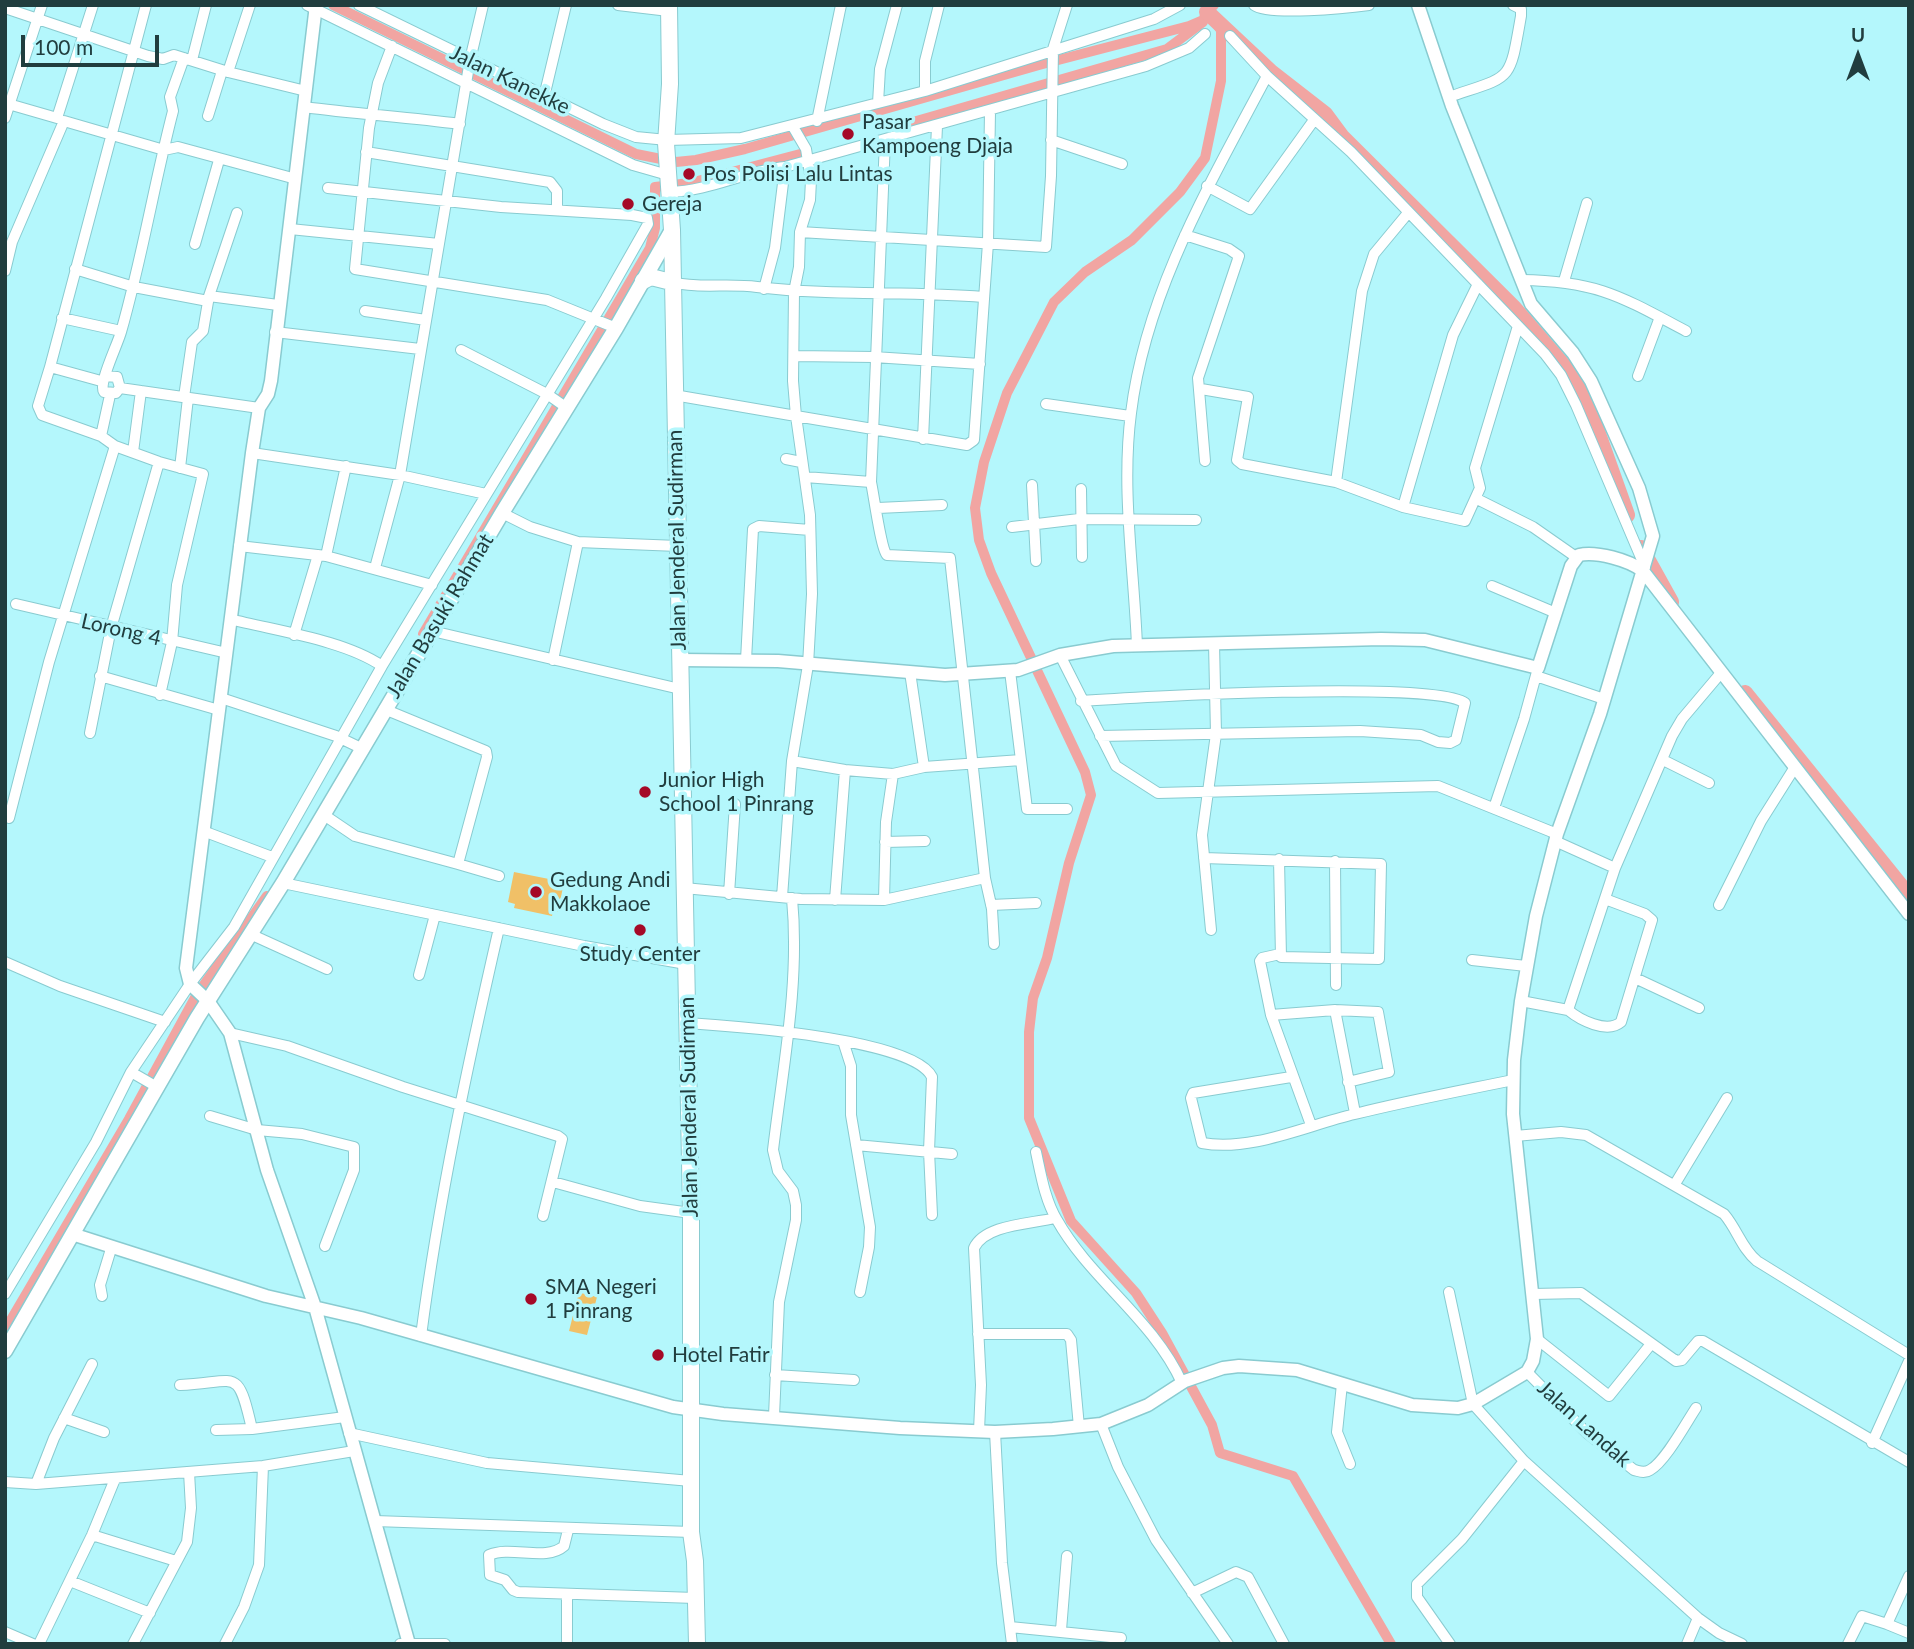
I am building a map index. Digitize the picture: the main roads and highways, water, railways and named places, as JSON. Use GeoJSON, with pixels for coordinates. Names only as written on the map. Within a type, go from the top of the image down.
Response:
{"type":"FeatureCollection","features":[{"type":"Feature","properties":{"kind":"highway","name":"Jalan Jenderal Sudirman"},"geometry":{"type":"LineString","coordinates":[[669,8],[666,142],[672,230],[691,1213],[691,1532],[697,1644]]}},
{"type":"Feature","properties":{"kind":"highway"},"geometry":{"type":"LineString","coordinates":[[643,281],[652,277],[671,282]]}},
{"type":"Feature","properties":{"kind":"main road","name":"Jalan Basuki Rahmat"},"geometry":{"type":"LineString","coordinates":[[5,1351],[154,1085],[198,992],[250,934],[284,883],[360,747],[672,230]]}},
{"type":"Feature","properties":{"kind":"waterway"},"geometry":{"type":"LineString","coordinates":[[333,5],[636,154],[676,162],[745,149],[1039,65],[1189,26],[1203,20],[1207,12]]}},
{"type":"Feature","properties":{"kind":"waterway"},"geometry":{"type":"LineString","coordinates":[[1214,5],[1207,12],[1221,30],[1221,81],[1205,158],[1180,192],[1132,240],[1085,272],[1054,302],[1007,393],[984,462],[975,508],[979,540],[991,573],[1085,772],[1091,795],[1069,863],[1047,958],[1033,998],[1029,1032],[1029,1118],[1071,1221],[1136,1293],[1162,1333],[1212,1425],[1220,1453],[1293,1476],[1391,1644]]}},
{"type":"Feature","properties":{"kind":"waterway"},"geometry":{"type":"LineString","coordinates":[[1207,12],[1271,72],[1325,114],[1342,137],[1514,308],[1581,386],[1627,515]]}},
{"type":"Feature","properties":{"kind":"waterway"},"geometry":{"type":"LineString","coordinates":[[899,126],[1167,49],[1203,22]]}},
{"type":"Feature","properties":{"kind":"waterway"},"geometry":{"type":"LineString","coordinates":[[423,634],[650,248],[655,228],[655,187],[690,183],[804,153]]}},
{"type":"Feature","properties":{"kind":"waterway"},"geometry":{"type":"LineString","coordinates":[[1641,548],[1671,602]]}},
{"type":"Feature","properties":{"kind":"waterway"},"geometry":{"type":"LineString","coordinates":[[1745,693],[1909,896]]}},
{"type":"Feature","properties":{"kind":"waterway"},"geometry":{"type":"LineString","coordinates":[[5,1330],[129,1119],[196,996],[267,896]]}},
{"type":"Feature","properties":{"kind":"place","name":"Pasar Kampoeng Djaja"},"geometry":{"type":"Point","coordinates":[848,134]}},
{"type":"Feature","properties":{"kind":"place","name":"Pos Polisi Lalu Lintas"},"geometry":{"type":"Point","coordinates":[689,174]}},
{"type":"Feature","properties":{"kind":"place","name":"Gereja"},"geometry":{"type":"Point","coordinates":[628,204]}},
{"type":"Feature","properties":{"kind":"place","name":"Junior High School 1 Pinrang"},"geometry":{"type":"Point","coordinates":[645,792]}},
{"type":"Feature","properties":{"kind":"place","name":"Gedung Andi Makkolaoe"},"geometry":{"type":"Point","coordinates":[536,892]}},
{"type":"Feature","properties":{"kind":"place","name":"Study Center"},"geometry":{"type":"Point","coordinates":[640,930]}},
{"type":"Feature","properties":{"kind":"place","name":"SMA Negeri 1 Pinrang"},"geometry":{"type":"Point","coordinates":[531,1299]}},
{"type":"Feature","properties":{"kind":"place","name":"Hotel Fatir"},"geometry":{"type":"Point","coordinates":[658,1355]}}]}
